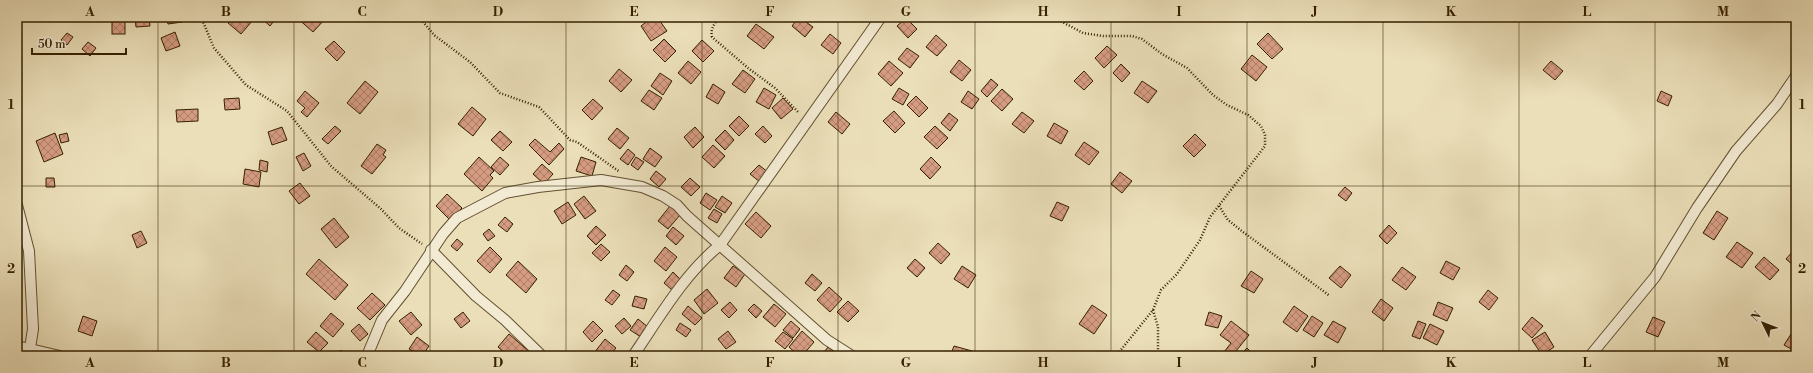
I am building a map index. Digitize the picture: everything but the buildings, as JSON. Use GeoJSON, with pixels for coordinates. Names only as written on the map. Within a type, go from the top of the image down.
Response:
{"type":"FeatureCollection","features":[{"type":"Feature","properties":{"kind":"street"},"geometry":{"type":"LineString","coordinates":[[633,356],[696,268],[720,245],[882,17]]}},
{"type":"Feature","properties":{"kind":"street"},"geometry":{"type":"LineString","coordinates":[[1590,356],[1655,277],[1697,208],[1736,151],[1777,104],[1796,76]]}},
{"type":"Feature","properties":{"kind":"street"},"geometry":{"type":"LineString","coordinates":[[367,356],[382,320],[405,291],[430,250],[457,218],[504,193],[538,187],[601,180],[642,187],[663,196],[677,205],[687,216],[827,340],[852,356]]}},
{"type":"Feature","properties":{"kind":"street"},"geometry":{"type":"LineString","coordinates":[[17,205],[29,251],[33,328],[30,348]]}},
{"type":"Feature","properties":{"kind":"street"},"geometry":{"type":"LineString","coordinates":[[430,250],[476,296],[505,320],[542,356]]}},
{"type":"Feature","properties":{"kind":"street"},"geometry":{"type":"LineString","coordinates":[[17,346],[60,356]]}},
{"type":"Feature","properties":{"kind":"path"},"geometry":{"type":"LineString","coordinates":[[201,17],[214,48],[246,85],[287,111],[332,166],[381,209],[398,228],[430,250]]}},
{"type":"Feature","properties":{"kind":"path"},"geometry":{"type":"LineString","coordinates":[[419,17],[434,35],[470,62],[500,93],[538,107],[570,140],[577,142],[622,173]]}},
{"type":"Feature","properties":{"kind":"path"},"geometry":{"type":"LineString","coordinates":[[719,17],[713,27],[711,33],[712,36],[748,68],[775,88],[799,112],[800,132]]}},
{"type":"Feature","properties":{"kind":"path"},"geometry":{"type":"LineString","coordinates":[[1053,17],[1083,33],[1103,36],[1132,36],[1142,39],[1162,54],[1187,68],[1213,95],[1248,115],[1261,126],[1265,135],[1265,146],[1210,217],[1200,240],[1177,274],[1161,290],[1153,310],[1116,356]]}},
{"type":"Feature","properties":{"kind":"path"},"geometry":{"type":"LineString","coordinates":[[1219,206],[1228,220],[1330,296]]}},
{"type":"Feature","properties":{"kind":"path"},"geometry":{"type":"LineString","coordinates":[[1153,310],[1158,327],[1158,356]]}}]}
